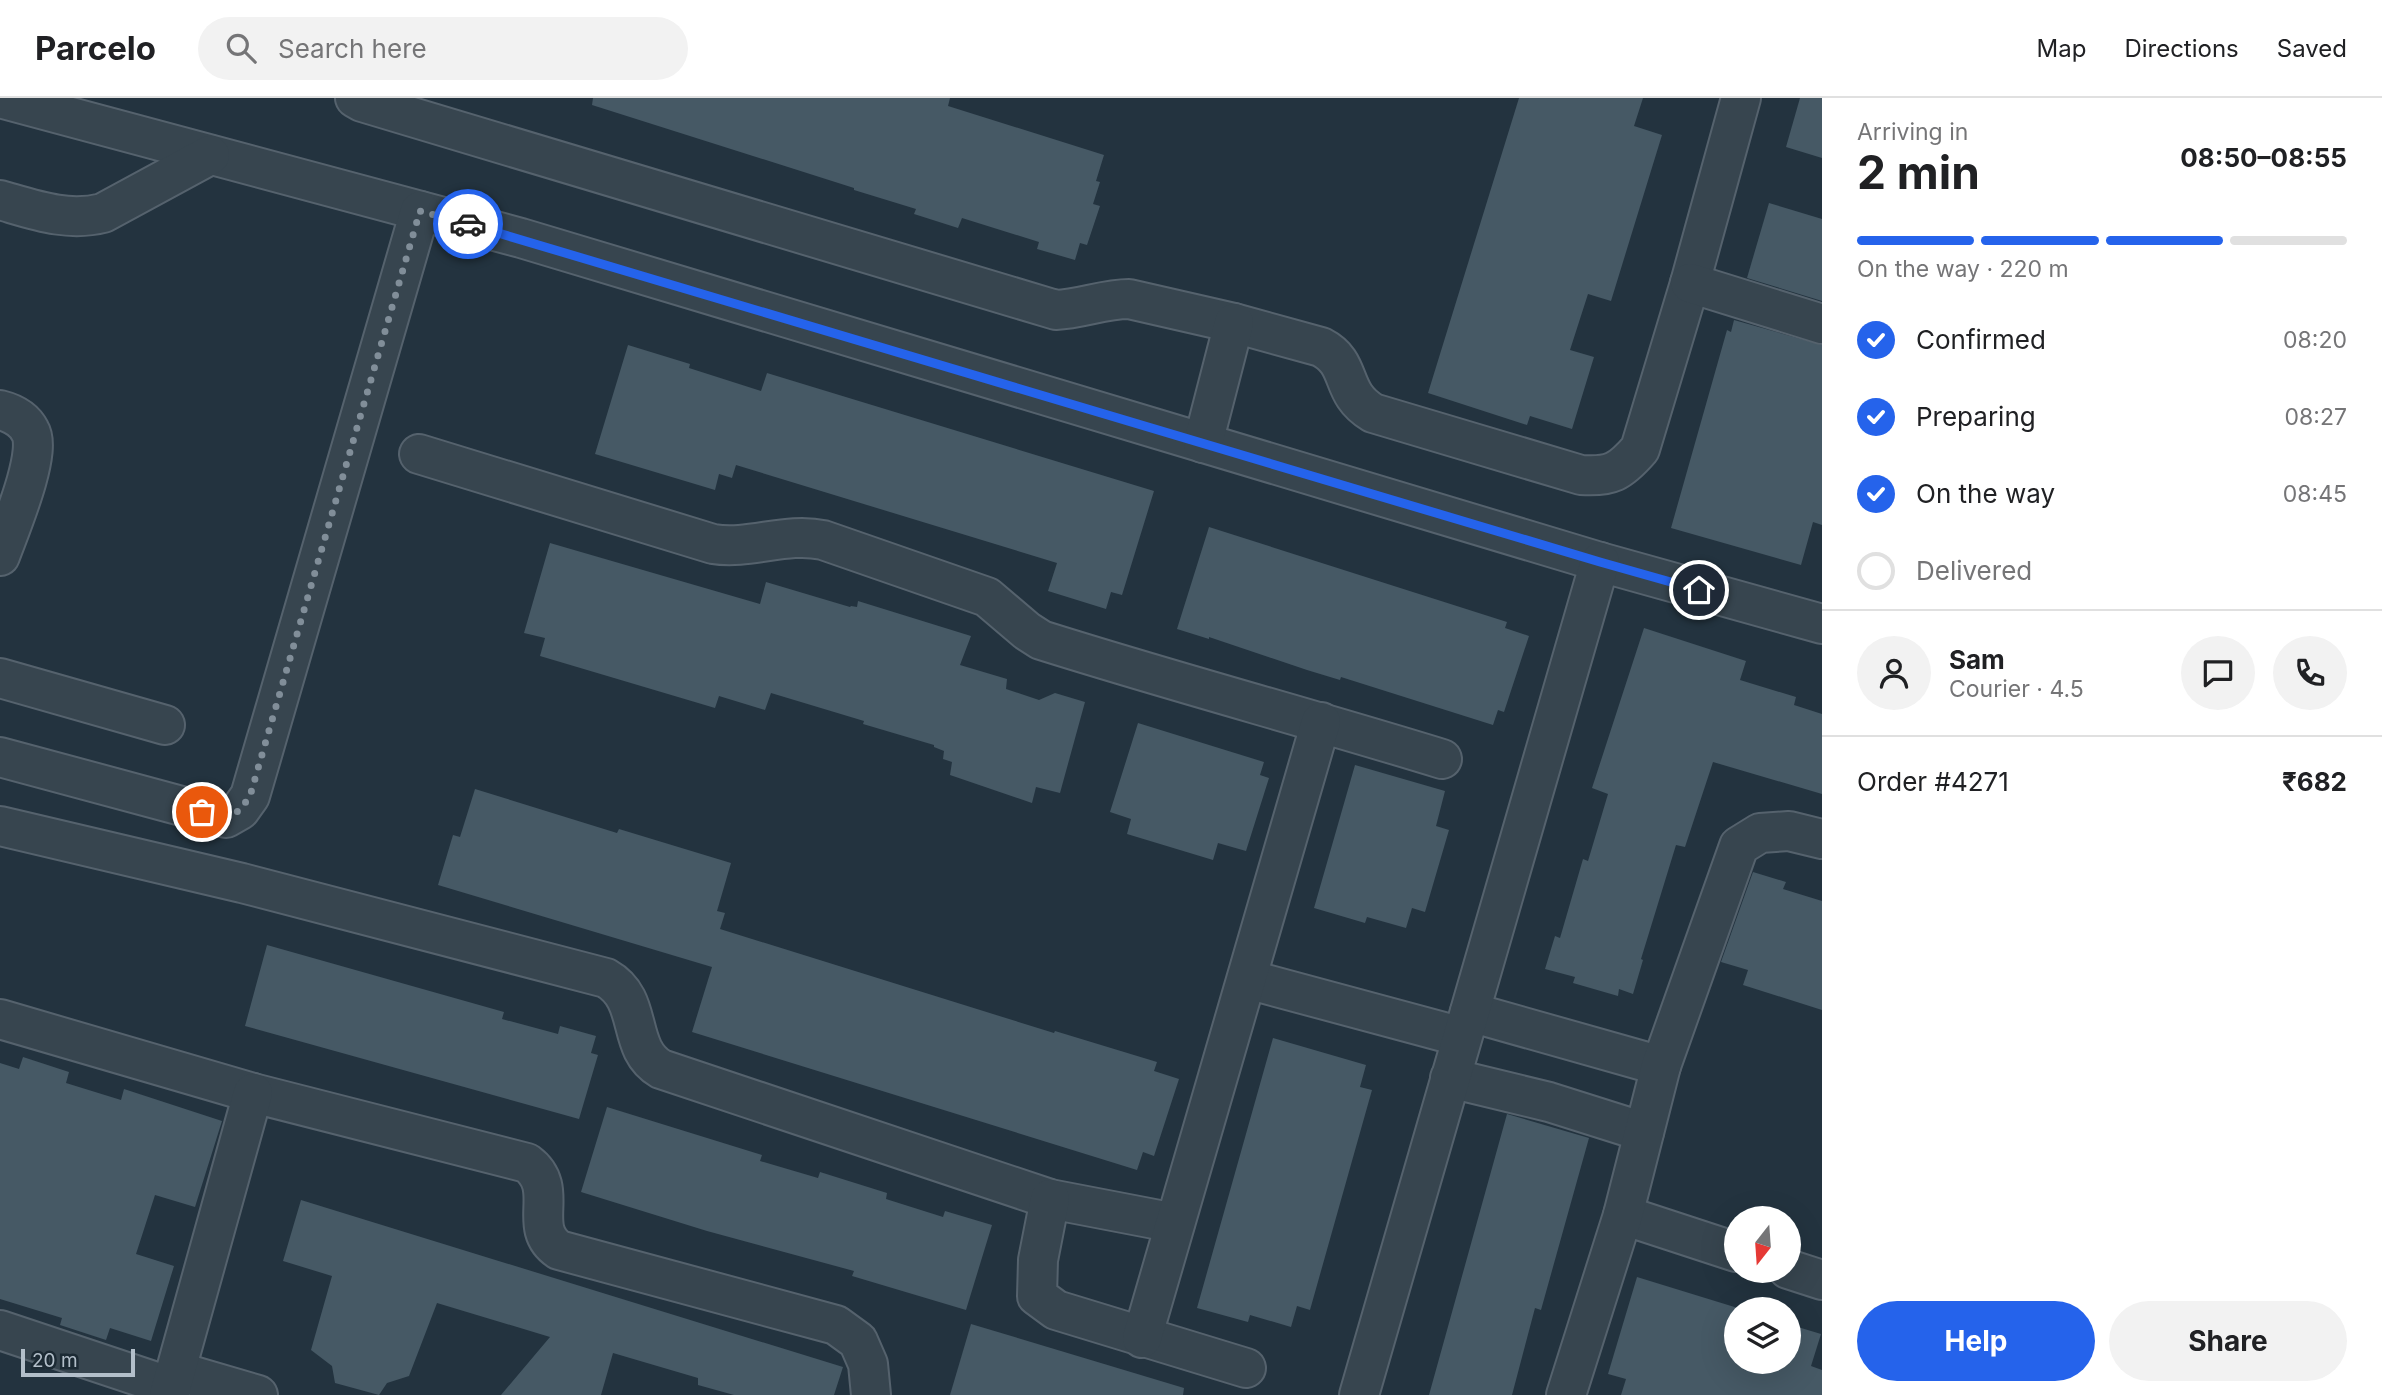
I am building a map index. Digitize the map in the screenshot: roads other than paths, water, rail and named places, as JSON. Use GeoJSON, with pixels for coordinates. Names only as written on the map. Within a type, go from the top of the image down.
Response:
{"type":"FeatureCollection","features":[{"type":"Feature","properties":{"kind":"street"},"geometry":{"type":"LineString","coordinates":[[0,98],[521,238],[1600,562],[1822,624]]}},
{"type":"Feature","properties":{"kind":"street"},"geometry":{"type":"LineString","coordinates":[[355,98],[1056,310],[1129,299],[1234,323],[1321,347],[1334,353],[1352,396],[1361,406],[1373,413],[1581,475],[1602,476],[1622,468],[1640,449],[1690,283],[1741,98]]}},
{"type":"Feature","properties":{"kind":"street"},"geometry":{"type":"LineString","coordinates":[[0,200],[57,216],[85,218],[103,213],[210,155]]}},
{"type":"Feature","properties":{"kind":"street"},"geometry":{"type":"LineString","coordinates":[[0,757],[226,818],[240,810],[250,796],[420,211]]}},
{"type":"Feature","properties":{"kind":"street"},"geometry":{"type":"LineString","coordinates":[[1690,283],[1822,324]]}},
{"type":"Feature","properties":{"kind":"street"},"geometry":{"type":"LineString","coordinates":[[1203,443],[1234,323]]}},
{"type":"Feature","properties":{"kind":"street"},"geometry":{"type":"LineString","coordinates":[[0,410],[15,414],[31,431],[35,447],[0,556]]}},
{"type":"Feature","properties":{"kind":"street"},"geometry":{"type":"LineString","coordinates":[[419,454],[713,544],[731,547],[805,536],[823,540],[987,597],[1027,631],[1041,639],[1442,759]]}},
{"type":"Feature","properties":{"kind":"street"},"geometry":{"type":"LineString","coordinates":[[1359,1395],[1600,562]]}},
{"type":"Feature","properties":{"kind":"street"},"geometry":{"type":"LineString","coordinates":[[0,678],[165,725]]}},
{"type":"Feature","properties":{"kind":"street"},"geometry":{"type":"LineString","coordinates":[[1142,1338],[1321,722]]}},
{"type":"Feature","properties":{"kind":"street"},"geometry":{"type":"LineString","coordinates":[[0,826],[242,883],[606,978],[624,992],[644,1055],[661,1069],[1051,1199],[1175,1223]]}},
{"type":"Feature","properties":{"kind":"street"},"geometry":{"type":"LineString","coordinates":[[1566,1395],[1623,1215],[1661,1066],[1739,846],[1760,833],[1789,831],[1822,839]]}},
{"type":"Feature","properties":{"kind":"street"},"geometry":{"type":"LineString","coordinates":[[1247,979],[1661,1066]]}},
{"type":"Feature","properties":{"kind":"street"},"geometry":{"type":"LineString","coordinates":[[0,1019],[253,1093],[527,1163],[538,1171],[543,1182],[544,1232],[550,1244],[559,1250],[835,1325],[858,1341],[867,1363],[871,1395]]}},
{"type":"Feature","properties":{"kind":"street"},"geometry":{"type":"LineString","coordinates":[[1450,1078],[1549,1102],[1644,1132]]}},
{"type":"Feature","properties":{"kind":"street"},"geometry":{"type":"LineString","coordinates":[[172,1384],[253,1093]]}},
{"type":"Feature","properties":{"kind":"street"},"geometry":{"type":"LineString","coordinates":[[1051,1199],[1038,1260],[1037,1296],[1056,1310],[1246,1368]]}},
{"type":"Feature","properties":{"kind":"street"},"geometry":{"type":"LineString","coordinates":[[1623,1215],[1724,1248]]}},
{"type":"Feature","properties":{"kind":"street"},"geometry":{"type":"LineString","coordinates":[[1801,1273],[1822,1280]]}},
{"type":"Feature","properties":{"kind":"street"},"geometry":{"type":"LineString","coordinates":[[0,1330],[172,1384],[258,1395]]}}]}
